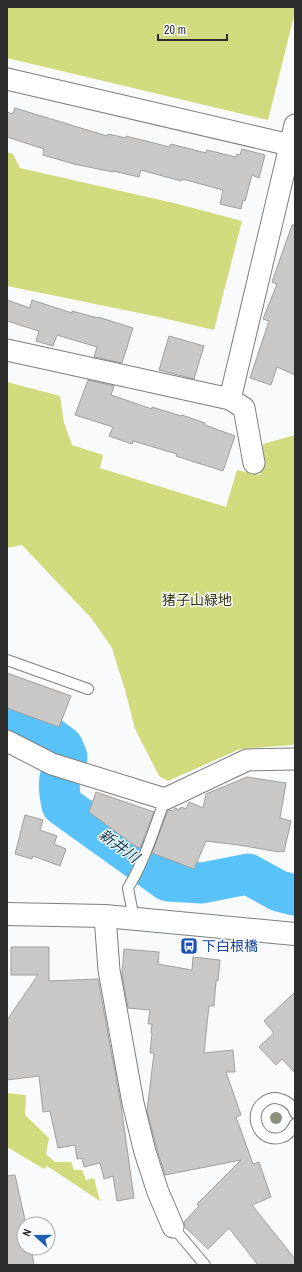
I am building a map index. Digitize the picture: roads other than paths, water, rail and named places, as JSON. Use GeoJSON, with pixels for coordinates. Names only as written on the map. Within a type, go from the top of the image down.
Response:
{"type":"FeatureCollection","features":[{"type":"Feature","properties":{"kind":"street"},"geometry":{"type":"LineString","coordinates":[[7,79],[291,154]]}},
{"type":"Feature","properties":{"kind":"street"},"geometry":{"type":"LineString","coordinates":[[230,399],[291,154],[295,125]]}},
{"type":"Feature","properties":{"kind":"street"},"geometry":{"type":"LineString","coordinates":[[7,350],[230,399],[244,408],[254,463]]}},
{"type":"Feature","properties":{"kind":"street"},"geometry":{"type":"LineString","coordinates":[[7,742],[52,764],[165,799],[247,760],[295,759]]}},
{"type":"Feature","properties":{"kind":"street"},"geometry":{"type":"LineString","coordinates":[[7,914],[105,916],[295,934]]}},
{"type":"Feature","properties":{"kind":"street"},"geometry":{"type":"LineString","coordinates":[[105,916],[109,970],[133,1103],[145,1152],[158,1192],[173,1227]]}},
{"type":"Feature","properties":{"kind":"lane"},"geometry":{"type":"LineString","coordinates":[[7,660],[88,689]]}},
{"type":"Feature","properties":{"kind":"lane"},"geometry":{"type":"LineString","coordinates":[[134,919],[128,888],[147,851],[165,799]]}},
{"type":"Feature","properties":{"kind":"lane"},"geometry":{"type":"LineString","coordinates":[[295,1113],[291,1105],[286,1101],[279,1098],[272,1098],[260,1104],[255,1117],[258,1129],[269,1138],[282,1138],[288,1135],[295,1124]]}},
{"type":"Feature","properties":{"kind":"lane"},"geometry":{"type":"LineString","coordinates":[[173,1227],[205,1265]]}},
{"type":"Feature","properties":{"kind":"waterway","name":"新井川"},"geometry":{"type":"LineString","coordinates":[[7,720],[51,738],[63,747],[67,757],[62,770],[59,786],[62,805],[168,881],[202,883],[248,874],[279,891],[295,895]]}},
{"type":"Feature","properties":{"kind":"place","name":"下白根橋"},"geometry":{"type":"Point","coordinates":[189,946]}},
{"type":"Feature","properties":{"kind":"park label","name":"猪子山緑地"},"geometry":{"type":"Point","coordinates":[197,600]}}]}
